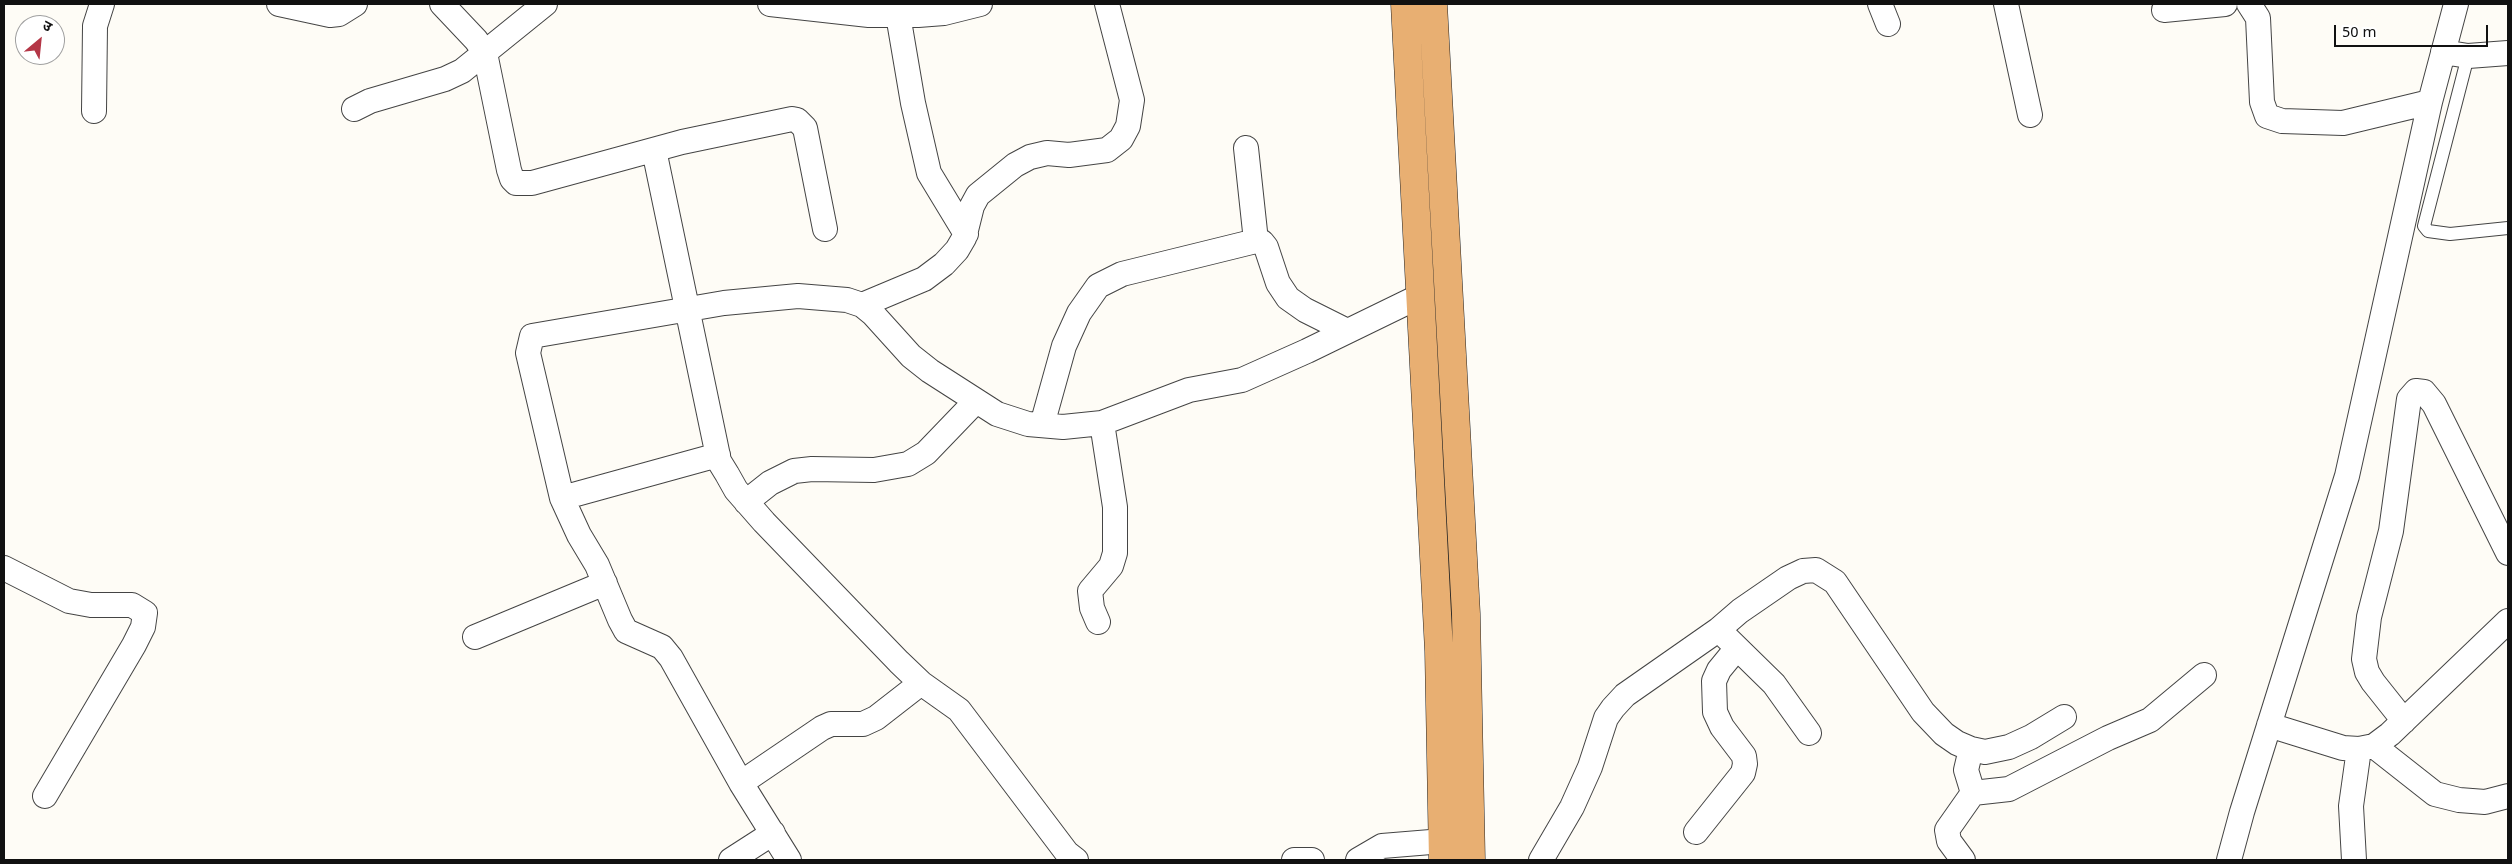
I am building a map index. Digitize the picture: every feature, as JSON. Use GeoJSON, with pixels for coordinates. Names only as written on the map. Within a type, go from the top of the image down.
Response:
{"type":"FeatureCollection","features":[{"type":"Feature","properties":{"kind":"highway"},"geometry":{"type":"LineString","coordinates":[[1406,4],[1439,651],[1443,851]]}},
{"type":"Feature","properties":{"kind":"highway"},"geometry":{"type":"LineString","coordinates":[[1433,4],[1466,614],[1471,860]]}},
{"type":"Feature","properties":{"kind":"street"},"geometry":{"type":"LineString","coordinates":[[94,111],[95,26],[102,4]]}},
{"type":"Feature","properties":{"kind":"street"},"geometry":{"type":"LineString","coordinates":[[279,4],[330,15],[339,14],[355,4]]}},
{"type":"Feature","properties":{"kind":"street"},"geometry":{"type":"LineString","coordinates":[[442,4],[476,40],[485,53],[509,170],[512,179],[516,182],[532,183],[682,142],[786,120],[797,120],[805,128],[825,229]]}},
{"type":"Feature","properties":{"kind":"street"},"geometry":{"type":"LineString","coordinates":[[354,109],[370,101],[446,79],[462,72],[545,4]]}},
{"type":"Feature","properties":{"kind":"street"},"geometry":{"type":"LineString","coordinates":[[770,4],[867,9],[898,15],[944,13],[980,4]]}},
{"type":"Feature","properties":{"kind":"street"},"geometry":{"type":"LineString","coordinates":[[862,306],[924,279],[951,257],[966,234],[972,206],[978,195],[1015,165],[1030,157],[1047,153],[1069,155],[1107,150],[1121,139],[1128,126],[1132,100],[1107,4]]}},
{"type":"Feature","properties":{"kind":"street"},"geometry":{"type":"LineString","coordinates":[[2006,4],[2030,115]]}},
{"type":"Feature","properties":{"kind":"street"},"geometry":{"type":"LineString","coordinates":[[2165,15],[2225,4]]}},
{"type":"Feature","properties":{"kind":"street"},"geometry":{"type":"LineString","coordinates":[[2249,4],[2258,18],[2262,102],[2266,116],[2282,121],[2343,123],[2430,102]]}},
{"type":"Feature","properties":{"kind":"street"},"geometry":{"type":"LineString","coordinates":[[2230,860],[2269,724],[2347,476],[2430,102],[2456,4]]}},
{"type":"Feature","properties":{"kind":"street"},"geometry":{"type":"LineString","coordinates":[[898,15],[913,103],[929,173],[966,234]]}},
{"type":"Feature","properties":{"kind":"street"},"geometry":{"type":"LineString","coordinates":[[2443,52],[2468,56],[2508,53]]}},
{"type":"Feature","properties":{"kind":"street"},"geometry":{"type":"LineString","coordinates":[[1246,148],[1256,241]]}},
{"type":"Feature","properties":{"kind":"street"},"geometry":{"type":"LineString","coordinates":[[654,150],[718,456],[727,474],[746,502],[922,683],[965,717],[1067,853],[1076,860]]}},
{"type":"Feature","properties":{"kind":"street"},"geometry":{"type":"LineString","coordinates":[[1042,425],[1064,346],[1087,299],[1098,286],[1122,274],[1256,241],[1266,246],[1278,282],[1288,298],[1305,310],[1347,330]]}},
{"type":"Feature","properties":{"kind":"street"},"geometry":{"type":"LineString","coordinates":[[789,860],[741,783],[671,658],[662,647],[626,631],[605,583],[562,498],[528,353],[532,336],[724,302],[798,296],[827,297],[862,306],[873,314],[911,356],[930,371],[996,414],[1028,424],[1063,426],[1102,423],[1190,390],[1242,380],[1420,296]]}},
{"type":"Feature","properties":{"kind":"street"},"geometry":{"type":"LineString","coordinates":[[2404,720],[2373,682],[2367,672],[2364,659],[2369,617],[2391,531],[2409,399],[2416,391],[2424,392],[2434,404],[2506,547]]}},
{"type":"Feature","properties":{"kind":"street"},"geometry":{"type":"LineString","coordinates":[[746,502],[770,483],[794,471],[812,468],[874,470],[908,464],[926,453],[976,401]]}},
{"type":"Feature","properties":{"kind":"street"},"geometry":{"type":"LineString","coordinates":[[1098,622],[1092,608],[1090,591],[1111,566],[1115,553],[1115,507],[1102,423]]}},
{"type":"Feature","properties":{"kind":"street"},"geometry":{"type":"LineString","coordinates":[[562,498],[718,456]]}},
{"type":"Feature","properties":{"kind":"street"},"geometry":{"type":"LineString","coordinates":[[4,568],[69,601],[91,605],[132,605],[144,613],[143,627],[134,645],[45,796]]}},
{"type":"Feature","properties":{"kind":"street"},"geometry":{"type":"LineString","coordinates":[[1541,860],[1572,807],[1590,767],[1606,718],[1612,708],[1625,694],[1718,630],[1740,611],[1788,578],[1803,571],[1816,570],[1835,582],[1923,712],[1944,734],[1971,749],[1985,752],[2009,747],[2031,737],[2064,717]]}},
{"type":"Feature","properties":{"kind":"street"},"geometry":{"type":"LineString","coordinates":[[475,637],[605,583]]}},
{"type":"Feature","properties":{"kind":"street"},"geometry":{"type":"LineString","coordinates":[[2269,724],[2343,748],[2366,747],[2404,720],[2508,621]]}},
{"type":"Feature","properties":{"kind":"street"},"geometry":{"type":"LineString","coordinates":[[1718,630],[1774,684],[1809,733]]}},
{"type":"Feature","properties":{"kind":"street"},"geometry":{"type":"LineString","coordinates":[[1696,832],[1743,773],[1744,756],[1722,727],[1715,712],[1714,681],[1719,670],[1737,648]]}},
{"type":"Feature","properties":{"kind":"street"},"geometry":{"type":"LineString","coordinates":[[1962,860],[1949,841],[1947,830],[1974,793],[2009,788],[2099,742],[2150,720],[2204,675]]}},
{"type":"Feature","properties":{"kind":"street"},"geometry":{"type":"LineString","coordinates":[[741,783],[822,728],[830,724],[863,724],[876,718],[922,683]]}},
{"type":"Feature","properties":{"kind":"street"},"geometry":{"type":"LineString","coordinates":[[2366,747],[2435,794],[2459,800],[2485,802],[2508,796]]}},
{"type":"Feature","properties":{"kind":"street"},"geometry":{"type":"LineString","coordinates":[[2354,860],[2351,806],[2366,747]]}},
{"type":"Feature","properties":{"kind":"street"},"geometry":{"type":"LineString","coordinates":[[1971,749],[1966,770],[1974,793]]}},
{"type":"Feature","properties":{"kind":"street"},"geometry":{"type":"LineString","coordinates":[[731,860],[773,833]]}},
{"type":"Feature","properties":{"kind":"street"},"geometry":{"type":"LineString","coordinates":[[1358,860],[1382,846],[1443,851]]}},
{"type":"Feature","properties":{"kind":"street"},"geometry":{"type":"LineString","coordinates":[[1294,860],[1312,860]]}},
{"type":"Feature","properties":{"kind":"lane"},"geometry":{"type":"LineString","coordinates":[[2468,56],[2424,226],[2428,232],[2443,234],[2508,228]]}}]}
